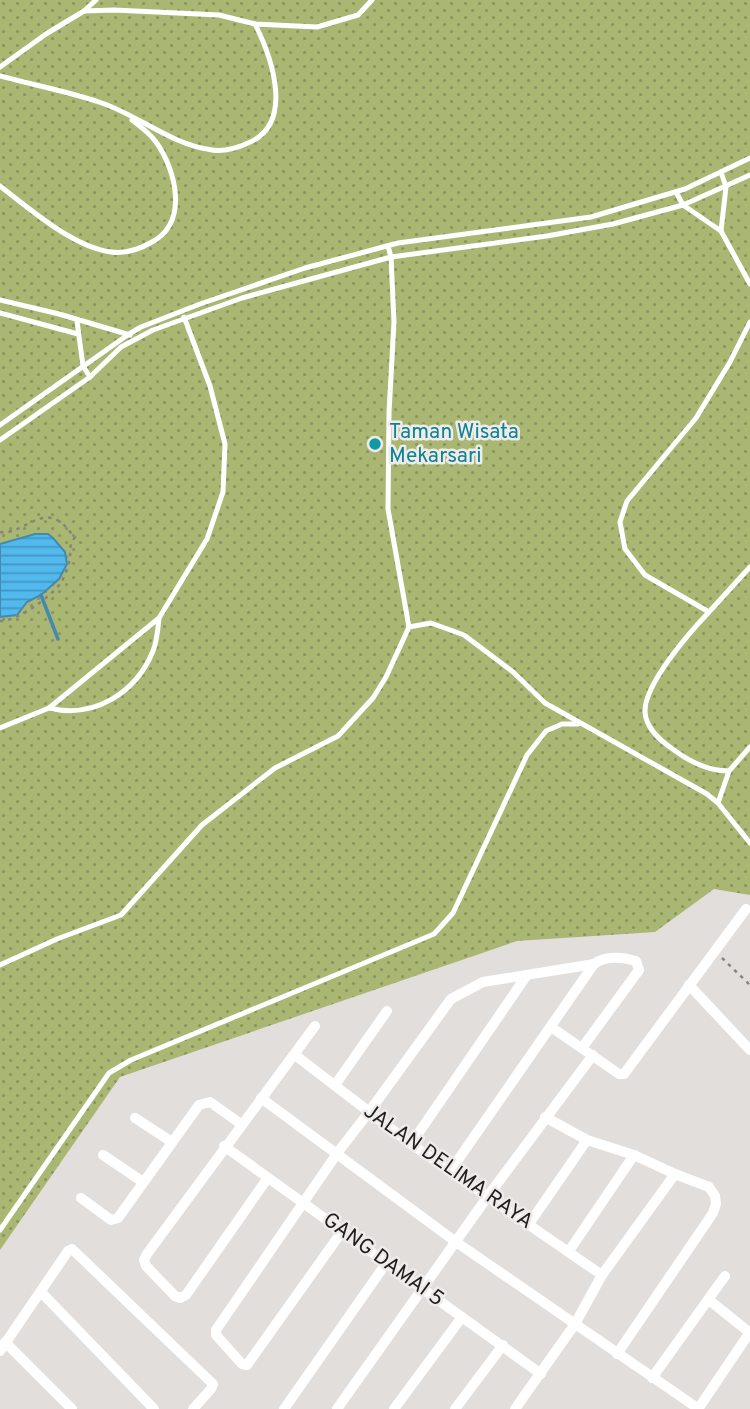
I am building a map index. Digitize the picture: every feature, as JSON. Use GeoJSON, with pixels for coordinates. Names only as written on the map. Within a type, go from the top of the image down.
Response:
{"type":"FeatureCollection","features":[{"type":"Feature","properties":{"kind":"street"},"geometry":{"type":"LineString","coordinates":[[551,1027],[619,1074],[624,1074],[747,909]]}},
{"type":"Feature","properties":{"kind":"street"},"geometry":{"type":"LineString","coordinates":[[451,1170],[594,964],[601,959],[623,957],[636,961],[639,971],[582,1048]]}},
{"type":"Feature","properties":{"kind":"street"},"geometry":{"type":"LineString","coordinates":[[343,1230],[247,1365],[242,1364],[216,1335],[216,1330],[338,1153],[450,999],[483,982],[594,964]]}},
{"type":"Feature","properties":{"kind":"street"},"geometry":{"type":"LineString","coordinates":[[411,1144],[527,975]]}},
{"type":"Feature","properties":{"kind":"street"},"geometry":{"type":"LineString","coordinates":[[689,985],[750,1050]]}},
{"type":"Feature","properties":{"kind":"street"},"geometry":{"type":"LineString","coordinates":[[335,1085],[387,1011]]}},
{"type":"Feature","properties":{"kind":"street"},"geometry":{"type":"LineString","coordinates":[[267,1179],[186,1295],[180,1298],[175,1296],[146,1266],[144,1260],[224,1146],[315,1026]]}},
{"type":"Feature","properties":{"kind":"street","name":"JALAN DELIMA RAYA"},"geometry":{"type":"LineString","coordinates":[[295,1055],[411,1144],[602,1275]]}},
{"type":"Feature","properties":{"kind":"street"},"geometry":{"type":"LineString","coordinates":[[337,1409],[422,1287],[593,1055]]}},
{"type":"Feature","properties":{"kind":"street"},"geometry":{"type":"LineString","coordinates":[[261,1098],[456,1242],[698,1409],[750,1332],[709,1300]]}},
{"type":"Feature","properties":{"kind":"street"},"geometry":{"type":"LineString","coordinates":[[81,1198],[111,1220],[115,1220],[199,1105],[204,1102],[210,1102],[241,1124]]}},
{"type":"Feature","properties":{"kind":"street"},"geometry":{"type":"LineString","coordinates":[[545,1117],[587,1140],[634,1154],[709,1187],[715,1196],[713,1213],[617,1354]]}},
{"type":"Feature","properties":{"kind":"street"},"geometry":{"type":"LineString","coordinates":[[135,1118],[172,1142]]}},
{"type":"Feature","properties":{"kind":"street"},"geometry":{"type":"LineString","coordinates":[[528,1224],[587,1140]]}},
{"type":"Feature","properties":{"kind":"street","name":"GANG DAMAI 5"},"geometry":{"type":"LineString","coordinates":[[224,1146],[541,1374]]}},
{"type":"Feature","properties":{"kind":"street"},"geometry":{"type":"LineString","coordinates":[[569,1251],[634,1154]]}},
{"type":"Feature","properties":{"kind":"street"},"geometry":{"type":"LineString","coordinates":[[103,1155],[143,1182]]}},
{"type":"Feature","properties":{"kind":"street"},"geometry":{"type":"LineString","coordinates":[[515,1409],[575,1324],[602,1275],[675,1174]]}},
{"type":"Feature","properties":{"kind":"street"},"geometry":{"type":"LineString","coordinates":[[72,1409],[2,1347],[68,1251],[76,1251],[213,1384],[193,1409]]}},
{"type":"Feature","properties":{"kind":"street"},"geometry":{"type":"LineString","coordinates":[[284,1409],[387,1262]]}},
{"type":"Feature","properties":{"kind":"street"},"geometry":{"type":"LineString","coordinates":[[652,1378],[724,1276]]}},
{"type":"Feature","properties":{"kind":"street"},"geometry":{"type":"LineString","coordinates":[[40,1292],[154,1409]]}},
{"type":"Feature","properties":{"kind":"street"},"geometry":{"type":"LineString","coordinates":[[394,1409],[462,1317]]}},
{"type":"Feature","properties":{"kind":"street"},"geometry":{"type":"LineString","coordinates":[[455,1409],[503,1345]]}},
{"type":"Feature","properties":{"kind":"lane"},"geometry":{"type":"LineString","coordinates":[[0,67],[84,11],[96,0]]}},
{"type":"Feature","properties":{"kind":"lane"},"geometry":{"type":"LineString","coordinates":[[84,11],[219,15],[255,24],[317,27],[358,15],[372,0]]}},
{"type":"Feature","properties":{"kind":"lane"},"geometry":{"type":"LineString","coordinates":[[0,76],[101,102],[183,141],[212,150],[236,148],[254,141],[272,124],[275,103],[273,76],[263,40],[255,24]]}},
{"type":"Feature","properties":{"kind":"lane"},"geometry":{"type":"LineString","coordinates":[[0,186],[57,228],[93,246],[111,252],[133,251],[150,244],[163,236],[172,223],[176,206],[173,179],[155,140],[127,115]]}},
{"type":"Feature","properties":{"kind":"lane"},"geometry":{"type":"LineString","coordinates":[[0,425],[129,334],[181,311],[305,268],[388,246],[592,218],[676,192],[750,158]]}},
{"type":"Feature","properties":{"kind":"lane"},"geometry":{"type":"LineString","coordinates":[[720,172],[726,187],[721,230]]}},
{"type":"Feature","properties":{"kind":"lane"},"geometry":{"type":"LineString","coordinates":[[0,440],[90,377],[121,347],[185,318],[242,298],[391,257],[600,227],[682,205],[750,175]]}},
{"type":"Feature","properties":{"kind":"lane"},"geometry":{"type":"LineString","coordinates":[[676,192],[682,205],[721,230],[750,284]]}},
{"type":"Feature","properties":{"kind":"lane"},"geometry":{"type":"LineString","coordinates":[[0,965],[121,915],[178,850],[212,817],[275,768],[338,736],[373,698],[386,677],[410,626],[388,509],[394,322],[391,257],[388,246]]}},
{"type":"Feature","properties":{"kind":"lane"},"geometry":{"type":"LineString","coordinates":[[0,300],[129,334],[134,340]]}},
{"type":"Feature","properties":{"kind":"lane"},"geometry":{"type":"LineString","coordinates":[[0,728],[49,708],[159,618],[207,539],[223,492],[225,444],[210,386],[181,311]]}},
{"type":"Feature","properties":{"kind":"lane"},"geometry":{"type":"LineString","coordinates":[[0,313],[78,334]]}},
{"type":"Feature","properties":{"kind":"lane"},"geometry":{"type":"LineString","coordinates":[[77,321],[83,366],[90,377]]}},
{"type":"Feature","properties":{"kind":"lane"},"geometry":{"type":"LineString","coordinates":[[709,612],[645,575],[625,549],[620,522],[627,501],[696,418],[730,362],[750,322]]}},
{"type":"Feature","properties":{"kind":"lane"},"geometry":{"type":"LineString","coordinates":[[729,771],[718,771],[683,757],[651,729],[645,712],[652,688],[682,642],[750,567]]}},
{"type":"Feature","properties":{"kind":"lane"},"geometry":{"type":"LineString","coordinates":[[49,708],[65,712],[86,709],[123,694],[138,678],[154,649],[159,618]]}},
{"type":"Feature","properties":{"kind":"lane"},"geometry":{"type":"LineString","coordinates":[[410,626],[431,623],[464,635],[513,672],[545,703],[578,724],[614,741],[707,794],[718,803],[750,843]]}},
{"type":"Feature","properties":{"kind":"lane"},"geometry":{"type":"LineString","coordinates":[[1,1227],[109,1073],[131,1060],[434,934],[453,914],[527,755],[546,731],[562,724],[578,724]]}},
{"type":"Feature","properties":{"kind":"lane"},"geometry":{"type":"LineString","coordinates":[[718,803],[729,771],[750,747]]}},
{"type":"Feature","properties":{"kind":"path"},"geometry":{"type":"LineString","coordinates":[[0,532],[7,533],[48,517],[57,519],[75,537],[68,551],[68,565],[61,583],[44,599],[15,619],[0,621]]}},
{"type":"Feature","properties":{"kind":"path"},"geometry":{"type":"LineString","coordinates":[[716,952],[750,985]]}},
{"type":"Feature","properties":{"kind":"green space","name":"Taman Wisata Mekarsari"},"geometry":{"type":"Polygon","coordinates":[[[0,0],[750,0],[750,895],[714,889],[655,932],[517,941],[120,1077],[0,1250],[0,0]]]}},
{"type":"Feature","properties":{"kind":"water"},"geometry":{"type":"Polygon","coordinates":[[[35,534],[48,534],[53,538],[65,552],[67,564],[59,579],[41,595],[27,602],[17,615],[0,617],[0,544],[35,534]]]}},
{"type":"Feature","properties":{"kind":"waterway"},"geometry":{"type":"LineString","coordinates":[[41,595],[58,639]]}},
{"type":"Feature","properties":{"kind":"place","name":"Taman Wisata Mekarsari"},"geometry":{"type":"Point","coordinates":[375,444]}}]}
